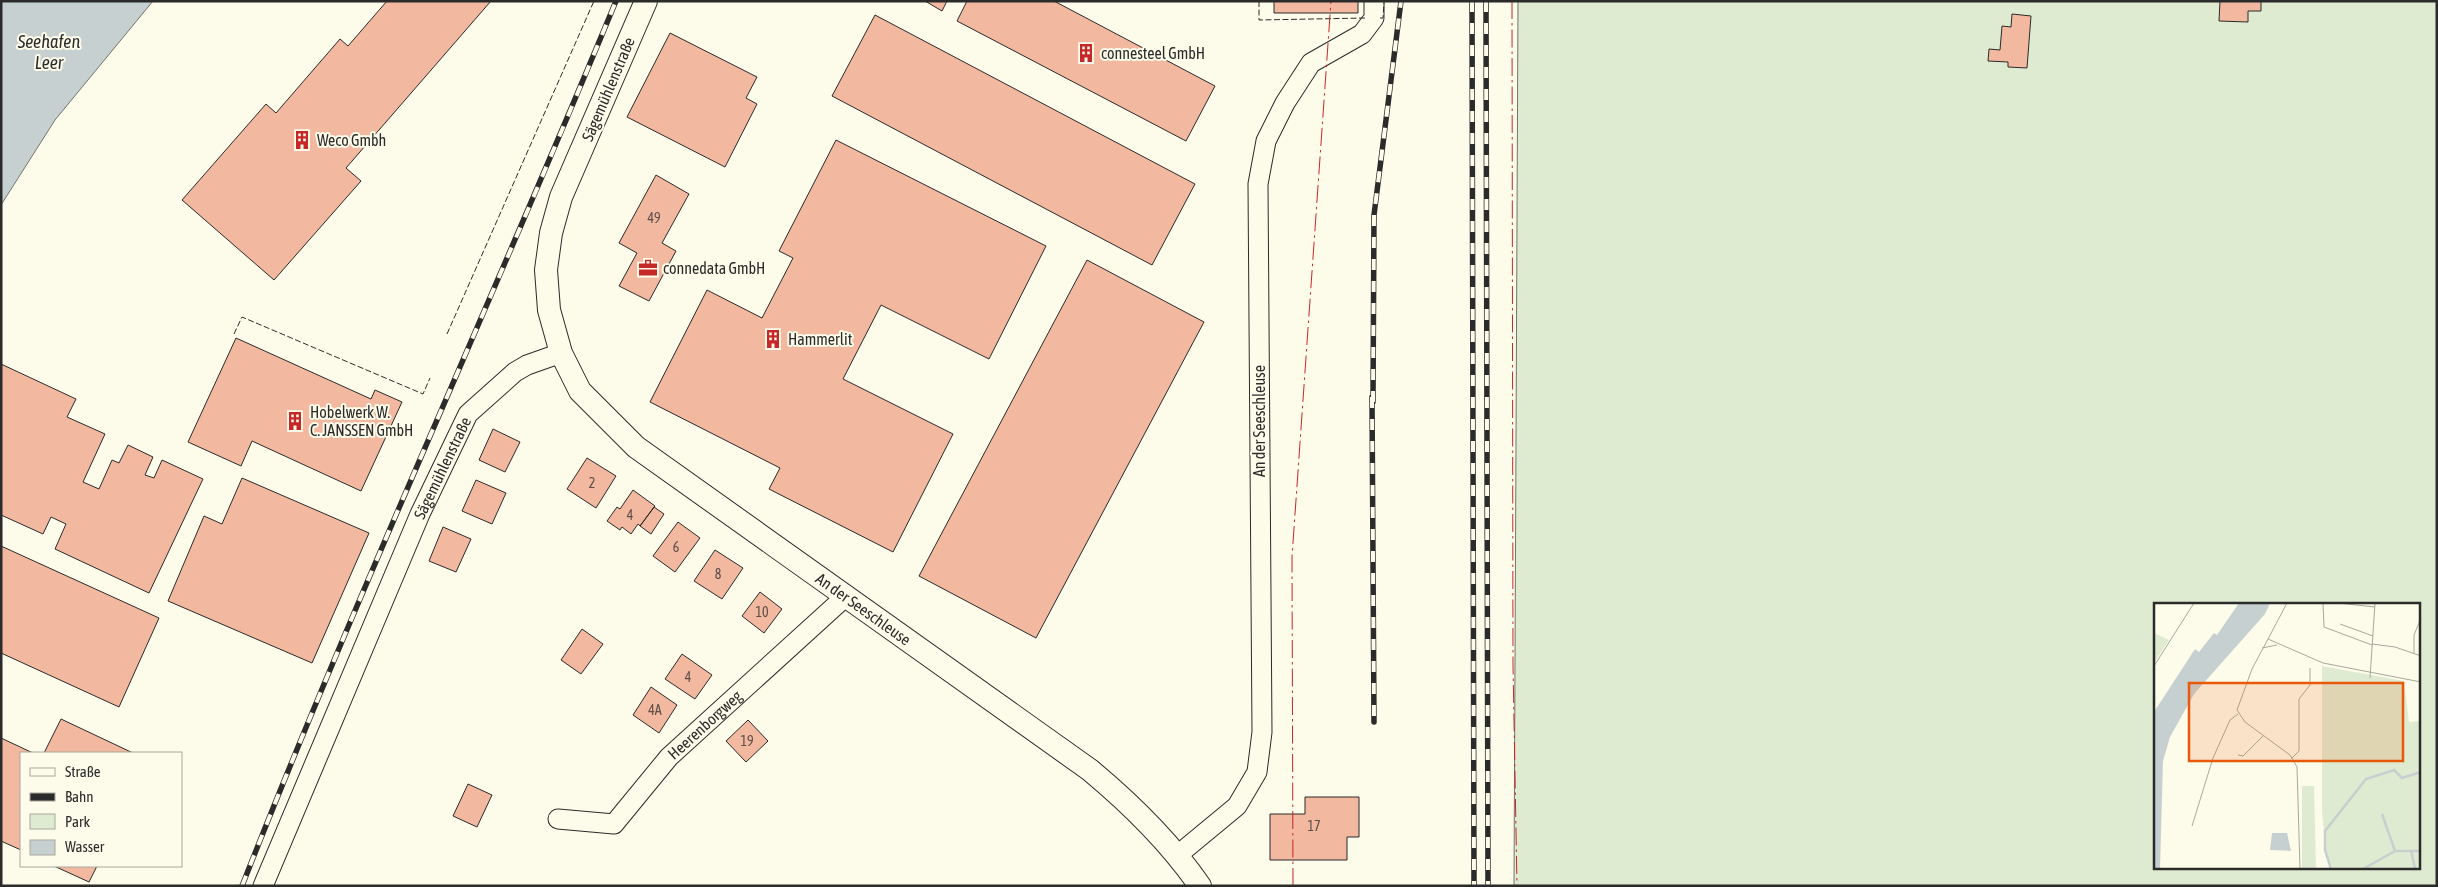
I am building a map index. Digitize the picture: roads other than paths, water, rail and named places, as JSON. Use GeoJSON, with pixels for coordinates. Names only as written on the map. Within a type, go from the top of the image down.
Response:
{"type":"FeatureCollection","features":[{"type":"Feature","properties":{"kind":"street","name":"Sägemühlenstraße"},"geometry":{"type":"LineString","coordinates":[[263,886],[416,523],[468,414],[515,372],[527,364],[561,353],[549,310],[546,270],[551,233],[561,197],[646,1]]}},
{"type":"Feature","properties":{"kind":"street","name":"An der Seeschleuse"},"geometry":{"type":"LineString","coordinates":[[1178,854],[1237,806],[1257,772],[1262,732],[1258,184],[1266,141],[1285,103],[1311,63],[1362,34],[1374,18],[1374,1]]}},
{"type":"Feature","properties":{"kind":"street","name":"An der Seeschleuse"},"geometry":{"type":"LineString","coordinates":[[561,353],[580,390],[636,447],[846,597],[891,626],[1090,770],[1146,819],[1178,854],[1200,886]]}},
{"type":"Feature","properties":{"kind":"street","name":"Heerenborgweg"},"geometry":{"type":"LineString","coordinates":[[558,819],[614,824],[669,756],[846,597]]}},
{"type":"Feature","properties":{"kind":"water","name":"Seehafen Leer"},"geometry":{"type":"Polygon","coordinates":[[[1,1],[153,1],[55,120],[1,205],[1,1]]]}},
{"type":"Feature","properties":{"kind":"railway"},"geometry":{"type":"LineString","coordinates":[[242,886],[333,664],[616,1]]}},
{"type":"Feature","properties":{"kind":"railway"},"geometry":{"type":"LineString","coordinates":[[1373,402],[1374,215],[1401,1]]}},
{"type":"Feature","properties":{"kind":"railway"},"geometry":{"type":"LineString","coordinates":[[1472,1],[1474,886]]}},
{"type":"Feature","properties":{"kind":"railway"},"geometry":{"type":"LineString","coordinates":[[1486,1],[1488,886]]}},
{"type":"Feature","properties":{"kind":"railway"},"geometry":{"type":"LineString","coordinates":[[1372,397],[1374,722]]}},
{"type":"Feature","properties":{"kind":"place","name":"connesteel GmbH"},"geometry":{"type":"Point","coordinates":[1086,53]}},
{"type":"Feature","properties":{"kind":"place","name":"Weco Gmbh"},"geometry":{"type":"Point","coordinates":[302,140]}},
{"type":"Feature","properties":{"kind":"place","name":"connedata GmbH"},"geometry":{"type":"Point","coordinates":[648,268]}},
{"type":"Feature","properties":{"kind":"place","name":"Hammerlit"},"geometry":{"type":"Point","coordinates":[773,339]}},
{"type":"Feature","properties":{"kind":"place","name":"Hobelwerk W. C. JANSSEN GmbH"},"geometry":{"type":"Point","coordinates":[295,421]}}]}
